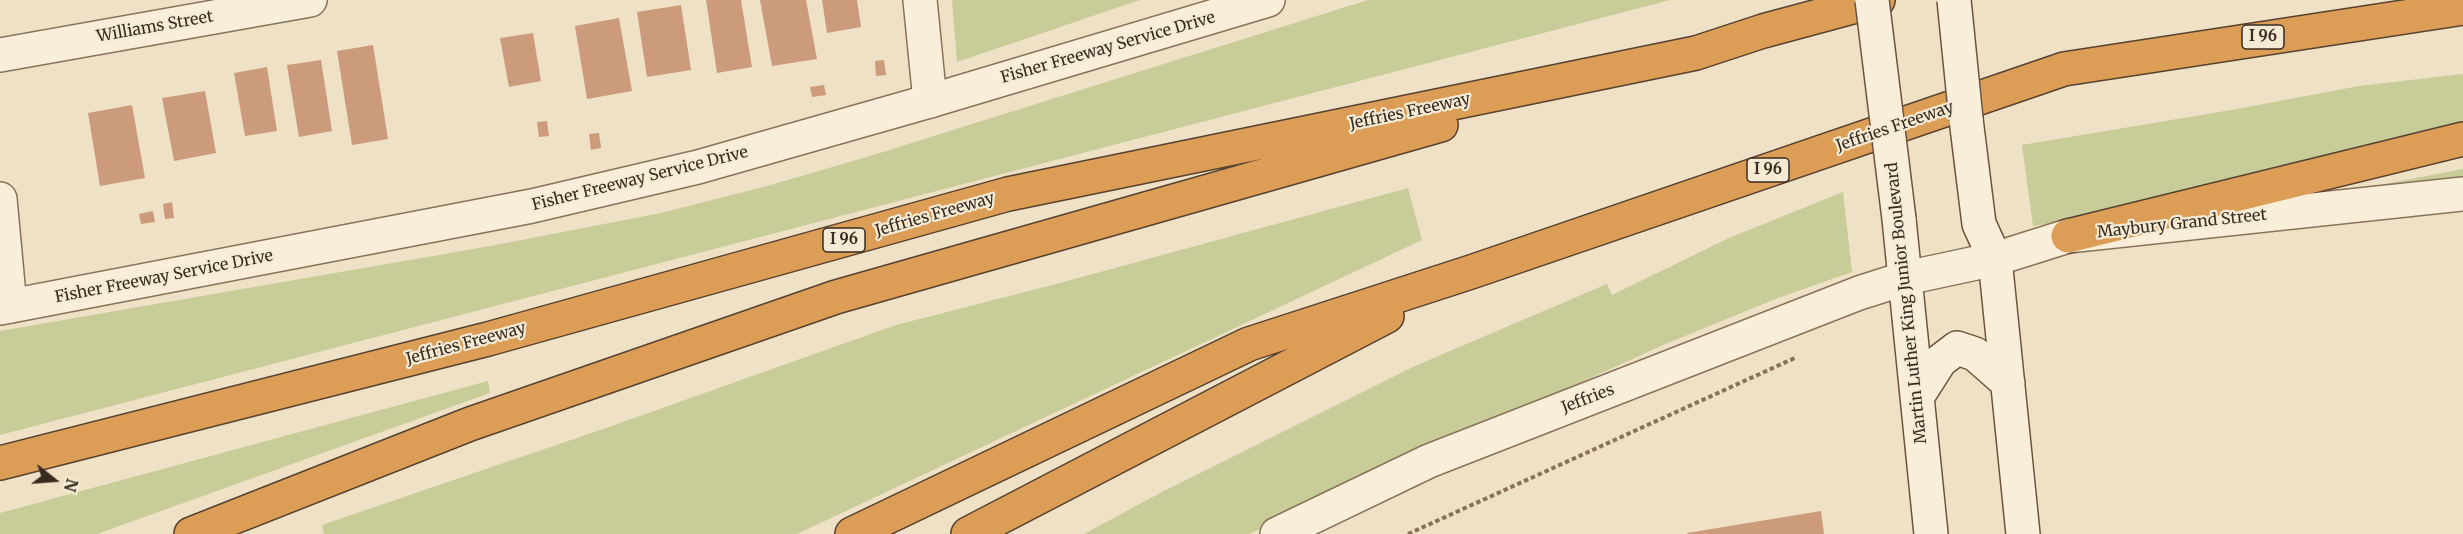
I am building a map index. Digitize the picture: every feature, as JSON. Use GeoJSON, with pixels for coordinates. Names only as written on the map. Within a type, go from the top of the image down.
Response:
{"type":"FeatureCollection","features":[{"type":"Feature","properties":{"kind":"highway","name":"Jeffries Freeway"},"geometry":{"type":"LineString","coordinates":[[0,463],[488,339],[1008,194],[1696,52],[1878,0]]}},
{"type":"Feature","properties":{"kind":"highway","name":"Jeffries Freeway"},"geometry":{"type":"LineString","coordinates":[[852,534],[1249,344],[1471,272],[2064,69],[2463,8]]}},
{"type":"Feature","properties":{"kind":"highway"},"geometry":{"type":"LineString","coordinates":[[191,534],[470,424],[836,297],[1696,52]]}},
{"type":"Feature","properties":{"kind":"highway"},"geometry":{"type":"LineString","coordinates":[[2068,236],[2463,139]]}},
{"type":"Feature","properties":{"kind":"highway"},"geometry":{"type":"LineString","coordinates":[[968,534],[1471,272]]}},
{"type":"Feature","properties":{"kind":"street","name":"Williams Street"},"geometry":{"type":"LineString","coordinates":[[0,55],[310,0]]}},
{"type":"Feature","properties":{"kind":"street"},"geometry":{"type":"LineString","coordinates":[[920,0],[930,101]]}},
{"type":"Feature","properties":{"kind":"street","name":"Fisher Freeway Service Drive"},"geometry":{"type":"LineString","coordinates":[[5,307],[532,206],[698,166],[930,101],[1268,0]]}},
{"type":"Feature","properties":{"kind":"street","name":"Martin Luther King Junior Boulevard"},"geometry":{"type":"LineString","coordinates":[[1872,0],[1906,279],[1931,534]]}},
{"type":"Feature","properties":{"kind":"street"},"geometry":{"type":"LineString","coordinates":[[1954,0],[1979,224],[1995,259],[2024,534]]}},
{"type":"Feature","properties":{"kind":"street","name":"Maybury Grand Street"},"geometry":{"type":"LineString","coordinates":[[1906,279],[1995,259],[2068,236],[2463,195]]}},
{"type":"Feature","properties":{"kind":"street"},"geometry":{"type":"LineString","coordinates":[[0,199],[5,307]]}},
{"type":"Feature","properties":{"kind":"street","name":"Jeffries"},"geometry":{"type":"LineString","coordinates":[[1276,534],[1429,461],[1859,293],[1906,279]]}},
{"type":"Feature","properties":{"kind":"street"},"geometry":{"type":"LineString","coordinates":[[1917,397],[1940,361],[1957,348],[1975,354],[2008,383]]}},
{"type":"Feature","properties":{"kind":"path"},"geometry":{"type":"LineString","coordinates":[[1408,534],[1801,355]]}},
{"type":"Feature","properties":{"kind":"green space"},"geometry":{"type":"Polygon","coordinates":[[[952,0],[1140,0],[957,62],[952,0]]]}},
{"type":"Feature","properties":{"kind":"green space"},"geometry":{"type":"Polygon","coordinates":[[[1368,0],[1670,0],[0,435],[0,331],[485,247],[661,213],[767,186],[870,156],[1368,0]]]}},
{"type":"Feature","properties":{"kind":"green space"},"geometry":{"type":"Polygon","coordinates":[[[2463,74],[2463,129],[2118,213],[2033,226],[2022,145],[2359,86],[2463,74]]]}},
{"type":"Feature","properties":{"kind":"green space"},"geometry":{"type":"Polygon","coordinates":[[[2463,169],[2463,183],[2370,188],[2374,186],[2463,169]]]}},
{"type":"Feature","properties":{"kind":"green space"},"geometry":{"type":"Polygon","coordinates":[[[1408,188],[1422,240],[797,534],[324,534],[322,525],[606,428],[896,325],[1060,283],[1408,188]]]}},
{"type":"Feature","properties":{"kind":"green space"},"geometry":{"type":"Polygon","coordinates":[[[1843,192],[1852,272],[1778,298],[1663,345],[1249,534],[1084,534],[1162,492],[1415,366],[1607,284],[1612,295],[1729,238],[1843,192]]]}},
{"type":"Feature","properties":{"kind":"green space"},"geometry":{"type":"Polygon","coordinates":[[[488,381],[490,393],[97,534],[0,534],[0,513],[488,381]]]}},
{"type":"Feature","properties":{"kind":"building"},"geometry":{"type":"Polygon","coordinates":[[[706,0],[741,0],[752,67],[717,73],[706,0]]]}},
{"type":"Feature","properties":{"kind":"building"},"geometry":{"type":"Polygon","coordinates":[[[760,0],[806,0],[817,59],[772,66],[760,0]]]}},
{"type":"Feature","properties":{"kind":"building"},"geometry":{"type":"Polygon","coordinates":[[[822,0],[857,0],[861,27],[827,33],[822,0]]]}},
{"type":"Feature","properties":{"kind":"building"},"geometry":{"type":"Polygon","coordinates":[[[681,5],[691,70],[647,77],[637,12],[681,5]]]}},
{"type":"Feature","properties":{"kind":"building"},"geometry":{"type":"Polygon","coordinates":[[[619,18],[632,91],[587,99],[575,26],[619,18]]]}},
{"type":"Feature","properties":{"kind":"building"},"geometry":{"type":"Polygon","coordinates":[[[533,33],[541,81],[509,87],[500,38],[533,33]]]}},
{"type":"Feature","properties":{"kind":"building"},"geometry":{"type":"Polygon","coordinates":[[[373,45],[388,139],[352,145],[337,51],[373,45]]]}},
{"type":"Feature","properties":{"kind":"building"},"geometry":{"type":"Polygon","coordinates":[[[321,60],[332,131],[299,137],[287,65],[321,60]]]}},
{"type":"Feature","properties":{"kind":"building"},"geometry":{"type":"Polygon","coordinates":[[[884,60],[886,75],[876,76],[875,61],[884,60]]]}},
{"type":"Feature","properties":{"kind":"building"},"geometry":{"type":"Polygon","coordinates":[[[267,67],[277,131],[245,136],[234,73],[267,67]]]}},
{"type":"Feature","properties":{"kind":"building"},"geometry":{"type":"Polygon","coordinates":[[[824,85],[826,95],[812,97],[810,87],[824,85]]]}},
{"type":"Feature","properties":{"kind":"building"},"geometry":{"type":"Polygon","coordinates":[[[205,91],[216,153],[174,161],[162,98],[205,91]]]}},
{"type":"Feature","properties":{"kind":"building"},"geometry":{"type":"Polygon","coordinates":[[[132,105],[145,178],[100,186],[88,113],[132,105]]]}},
{"type":"Feature","properties":{"kind":"building"},"geometry":{"type":"Polygon","coordinates":[[[547,121],[549,136],[539,137],[537,122],[547,121]]]}},
{"type":"Feature","properties":{"kind":"building"},"geometry":{"type":"Polygon","coordinates":[[[599,133],[601,148],[591,150],[589,134],[599,133]]]}},
{"type":"Feature","properties":{"kind":"building"},"geometry":{"type":"Polygon","coordinates":[[[172,202],[174,218],[165,219],[163,204],[172,202]]]}},
{"type":"Feature","properties":{"kind":"building"},"geometry":{"type":"Polygon","coordinates":[[[153,211],[155,222],[141,224],[139,214],[153,211]]]}},
{"type":"Feature","properties":{"kind":"building"},"geometry":{"type":"Polygon","coordinates":[[[1821,511],[1824,534],[1687,534],[1687,533],[1821,511]]]}}]}
